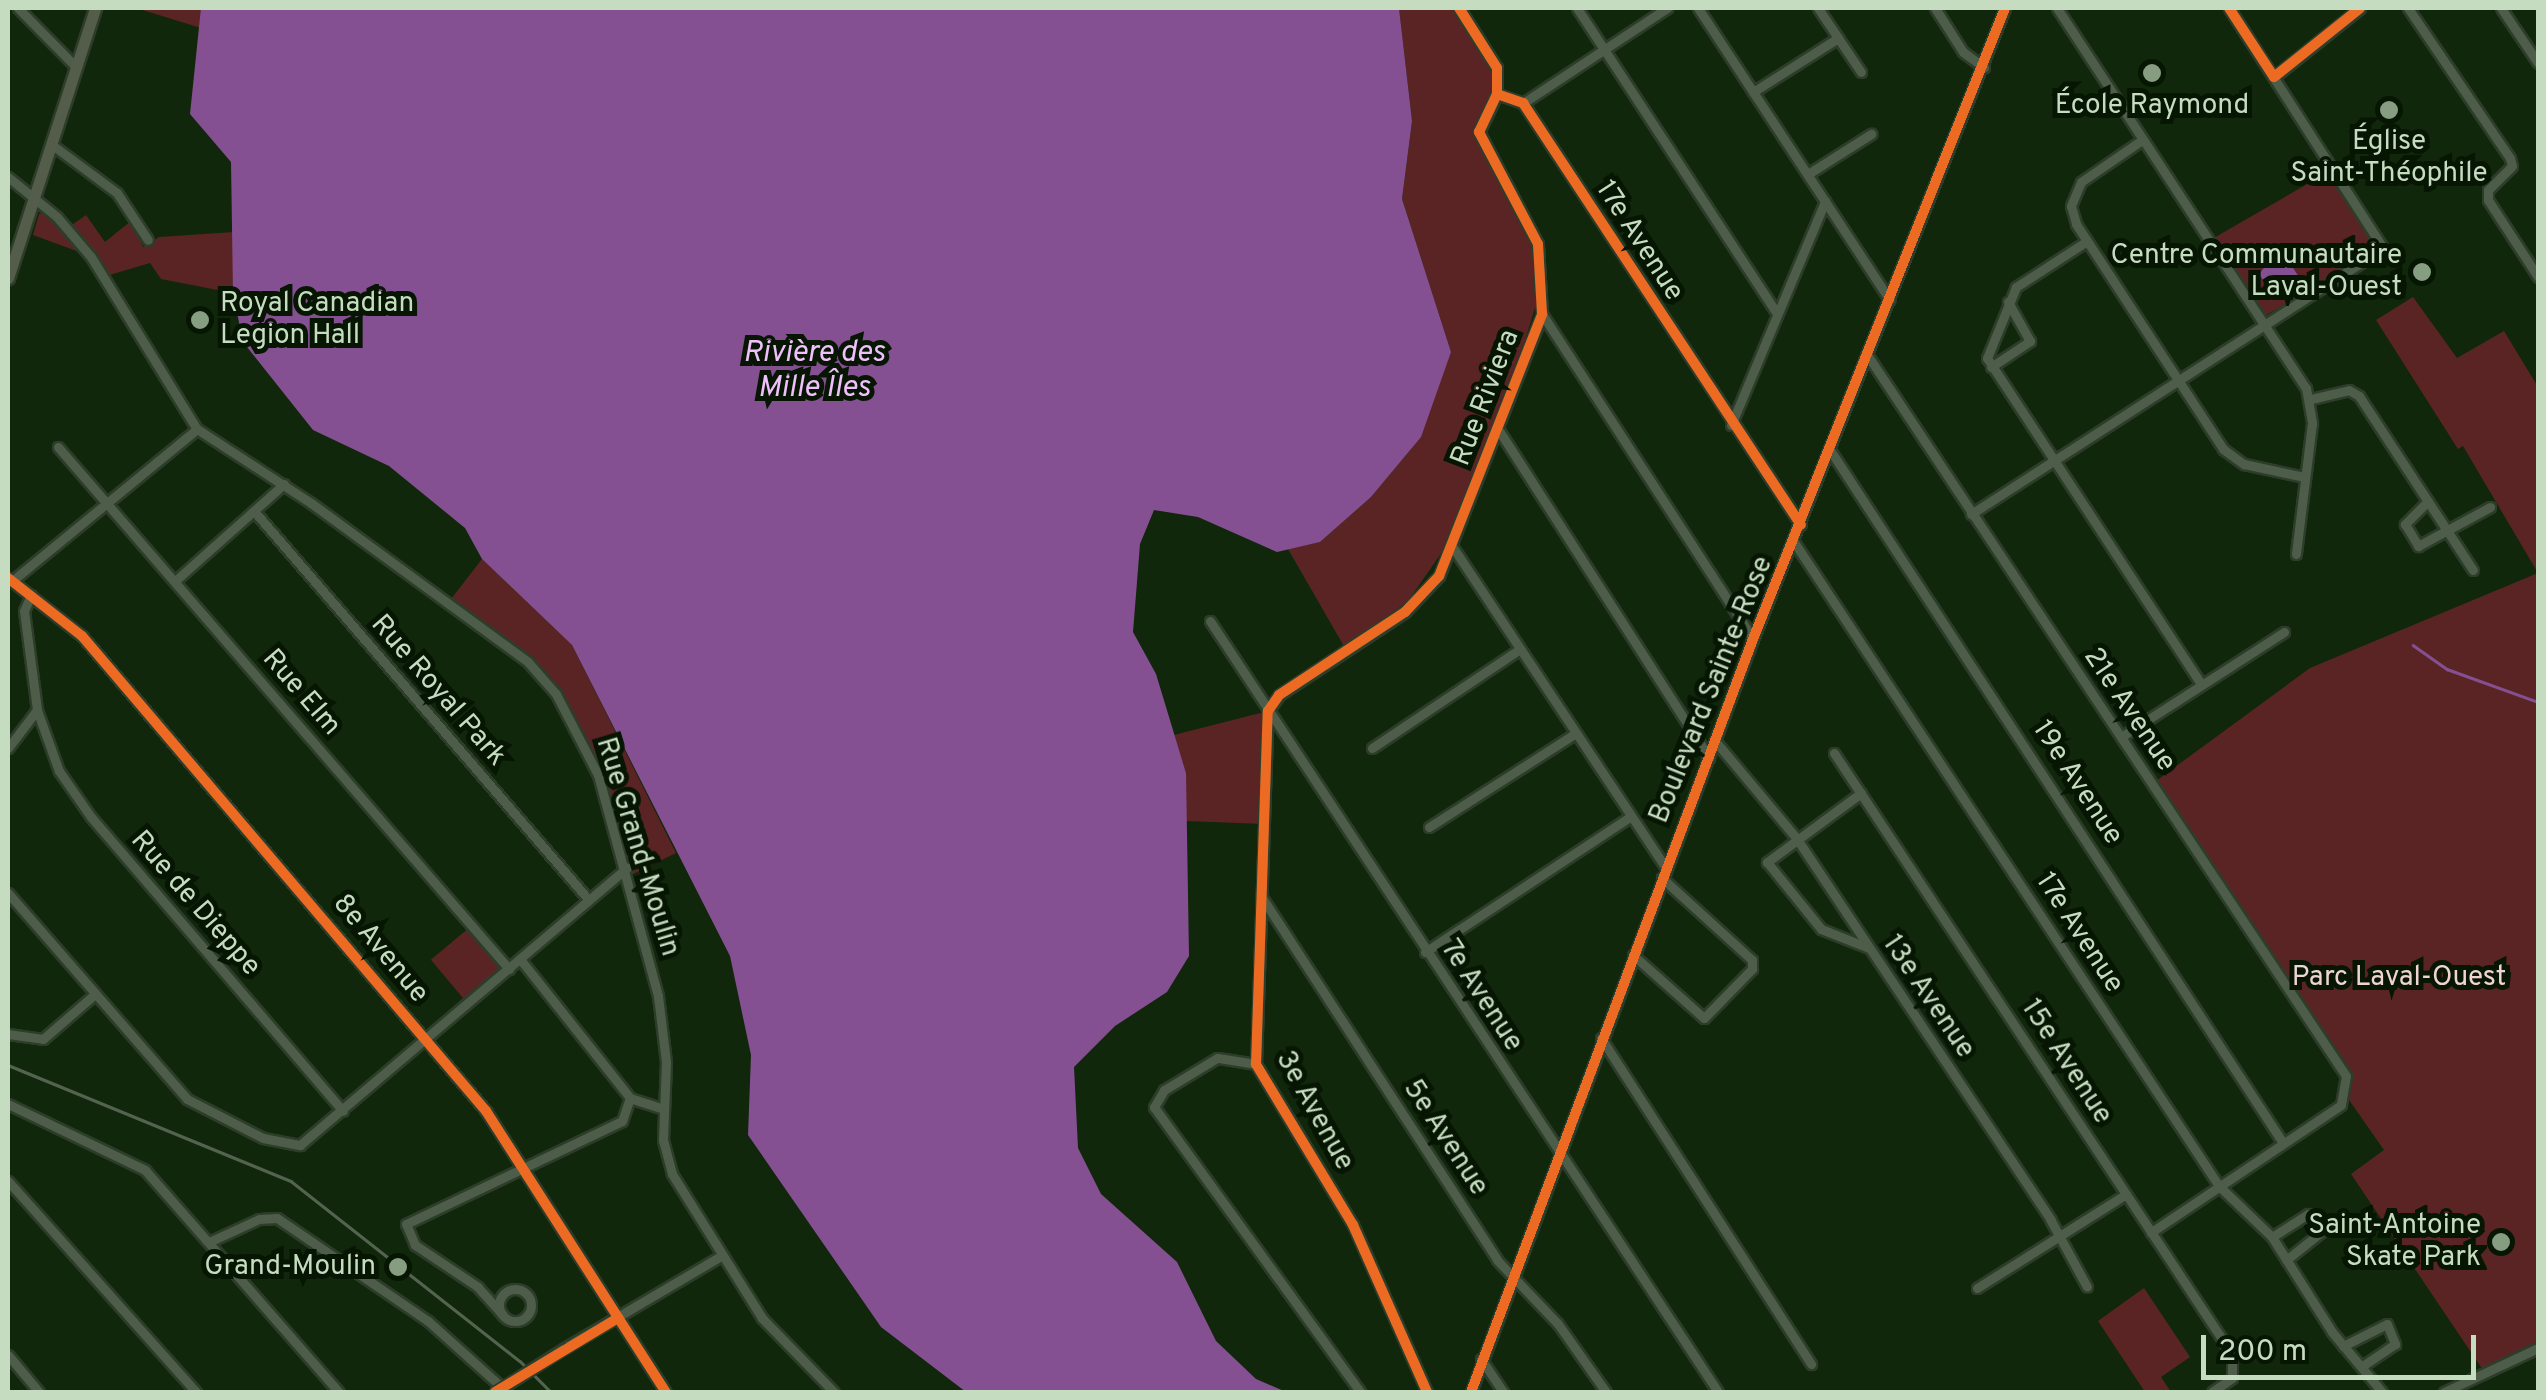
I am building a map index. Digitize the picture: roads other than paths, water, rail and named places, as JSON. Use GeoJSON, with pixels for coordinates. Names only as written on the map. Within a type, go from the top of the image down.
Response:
{"type":"FeatureCollection","features":[{"type":"Feature","properties":{"kind":"main road"},"geometry":{"type":"LineString","coordinates":[[8,278],[95,8]]}},
{"type":"Feature","properties":{"kind":"street"},"geometry":{"type":"LineString","coordinates":[[18,8],[76,67]]}},
{"type":"Feature","properties":{"kind":"street"},"geometry":{"type":"LineString","coordinates":[[1460,8],[1497,68],[1497,94],[1523,102],[1666,8]]}},
{"type":"Feature","properties":{"kind":"street"},"geometry":{"type":"LineString","coordinates":[[1577,8],[1777,314]]}},
{"type":"Feature","properties":{"kind":"street"},"geometry":{"type":"LineString","coordinates":[[1698,8],[1890,300]]}},
{"type":"Feature","properties":{"kind":"street"},"geometry":{"type":"LineString","coordinates":[[1818,8],[1860,72]]}},
{"type":"Feature","properties":{"kind":"street"},"geometry":{"type":"LineString","coordinates":[[1935,8],[1963,52],[1984,67]]}},
{"type":"Feature","properties":{"kind":"street","name":"Boulevard Sainte-Rose"},"geometry":{"type":"LineString","coordinates":[[1471,1392],[1754,639],[2005,8]]}},
{"type":"Feature","properties":{"kind":"street"},"geometry":{"type":"LineString","coordinates":[[2057,8],[2310,399],[2296,554]]}},
{"type":"Feature","properties":{"kind":"street"},"geometry":{"type":"LineString","coordinates":[[1971,514],[2383,248],[2228,8]]}},
{"type":"Feature","properties":{"kind":"street"},"geometry":{"type":"LineString","coordinates":[[2274,77],[2360,8]]}},
{"type":"Feature","properties":{"kind":"street"},"geometry":{"type":"LineString","coordinates":[[2408,8],[2510,158],[2512,166],[2488,190],[2488,200],[2538,277]]}},
{"type":"Feature","properties":{"kind":"street"},"geometry":{"type":"LineString","coordinates":[[2501,8],[2538,64]]}},
{"type":"Feature","properties":{"kind":"street"},"geometry":{"type":"LineString","coordinates":[[1754,92],[1838,38]]}},
{"type":"Feature","properties":{"kind":"street","name":"Rue Riviera"},"geometry":{"type":"LineString","coordinates":[[1268,710],[1279,695],[1422,598],[1452,546],[1542,314],[1538,244],[1482,146],[1482,116],[1497,94]]}},
{"type":"Feature","properties":{"kind":"street","name":"17e Avenue"},"geometry":{"type":"LineString","coordinates":[[1523,102],[1731,425],[1801,525]]}},
{"type":"Feature","properties":{"kind":"street"},"geometry":{"type":"LineString","coordinates":[[1808,174],[1871,134]]}},
{"type":"Feature","properties":{"kind":"street"},"geometry":{"type":"LineString","coordinates":[[2142,140],[2076,189],[2072,215],[2234,459],[2304,477]]}},
{"type":"Feature","properties":{"kind":"street"},"geometry":{"type":"LineString","coordinates":[[51,144],[117,193],[148,240]]}},
{"type":"Feature","properties":{"kind":"street"},"geometry":{"type":"LineString","coordinates":[[8,177],[32,200]]}},
{"type":"Feature","properties":{"kind":"street","name":"Rue Grand-Moulin"},"geometry":{"type":"LineString","coordinates":[[32,200],[56,217],[106,278],[197,429],[284,484],[528,662],[582,737],[627,868],[664,1033],[663,1109],[672,1174],[721,1256],[773,1331],[834,1392]]}},
{"type":"Feature","properties":{"kind":"street"},"geometry":{"type":"LineString","coordinates":[[1731,425],[1825,201]]}},
{"type":"Feature","properties":{"kind":"street"},"geometry":{"type":"LineString","coordinates":[[2087,241],[2016,288],[1988,351],[1991,367],[2201,684]]}},
{"type":"Feature","properties":{"kind":"street"},"geometry":{"type":"LineString","coordinates":[[1991,367],[2030,341],[2008,302]]}},
{"type":"Feature","properties":{"kind":"street"},"geometry":{"type":"LineString","coordinates":[[1542,314],[1754,639]]}},
{"type":"Feature","properties":{"kind":"street","name":"21e Avenue"},"geometry":{"type":"LineString","coordinates":[[1868,356],[2343,1069],[2348,1091],[2341,1105],[2283,1143]]}},
{"type":"Feature","properties":{"kind":"street"},"geometry":{"type":"LineString","coordinates":[[2310,399],[2354,392],[2474,570]]}},
{"type":"Feature","properties":{"kind":"street"},"geometry":{"type":"LineString","coordinates":[[1498,428],[1709,758]]}},
{"type":"Feature","properties":{"kind":"street"},"geometry":{"type":"LineString","coordinates":[[10,579],[197,429]]}},
{"type":"Feature","properties":{"kind":"street","name":"Rue Elm"},"geometry":{"type":"LineString","coordinates":[[58,447],[509,968]]}},
{"type":"Feature","properties":{"kind":"street","name":"19e Avenue"},"geometry":{"type":"LineString","coordinates":[[1830,450],[2283,1143]]}},
{"type":"Feature","properties":{"kind":"street"},"geometry":{"type":"LineString","coordinates":[[175,580],[284,484]]}},
{"type":"Feature","properties":{"kind":"street"},"geometry":{"type":"LineString","coordinates":[[2428,500],[2405,524],[2410,541],[2428,546],[2490,506]]}},
{"type":"Feature","properties":{"kind":"street","name":"Rue Royal Park"},"geometry":{"type":"LineString","coordinates":[[254,510],[588,900]]}},
{"type":"Feature","properties":{"kind":"street","name":"17e Avenue"},"geometry":{"type":"LineString","coordinates":[[1794,542],[2219,1186],[2272,1237],[2343,1346],[2382,1392]]}},
{"type":"Feature","properties":{"kind":"street"},"geometry":{"type":"LineString","coordinates":[[1452,546],[1631,816],[1664,873],[1752,960],[1752,968],[1704,1018],[1633,956]]}},
{"type":"Feature","properties":{"kind":"street","name":"8e Avenue"},"geometry":{"type":"LineString","coordinates":[[10,579],[82,636],[426,1040],[522,1168],[666,1392]]}},
{"type":"Feature","properties":{"kind":"street","name":"Rue de Dieppe"},"geometry":{"type":"LineString","coordinates":[[31,595],[24,611],[37,710],[59,771],[91,817],[343,1111]]}},
{"type":"Feature","properties":{"kind":"street","name":"7e Avenue"},"geometry":{"type":"LineString","coordinates":[[1210,621],[1558,1157],[1576,1172],[1718,1392]]}},
{"type":"Feature","properties":{"kind":"street"},"geometry":{"type":"LineString","coordinates":[[2121,737],[2284,632]]}},
{"type":"Feature","properties":{"kind":"street"},"geometry":{"type":"LineString","coordinates":[[1372,748],[1520,649]]}},
{"type":"Feature","properties":{"kind":"street"},"geometry":{"type":"LineString","coordinates":[[8,748],[37,710]]}},
{"type":"Feature","properties":{"kind":"street","name":"3e Avenue"},"geometry":{"type":"LineString","coordinates":[[1268,710],[1256,1064],[1353,1224],[1427,1392]]}},
{"type":"Feature","properties":{"kind":"street"},"geometry":{"type":"LineString","coordinates":[[1430,828],[1576,733]]}},
{"type":"Feature","properties":{"kind":"street","name":"13e Avenue"},"geometry":{"type":"LineString","coordinates":[[1716,742],[1798,839],[2087,1288]]}},
{"type":"Feature","properties":{"kind":"street","name":"15e Avenue"},"geometry":{"type":"LineString","coordinates":[[1834,753],[2235,1360],[2232,1378],[2212,1392]]}},
{"type":"Feature","properties":{"kind":"street"},"geometry":{"type":"LineString","coordinates":[[1861,793],[1767,862],[1820,928],[1869,948]]}},
{"type":"Feature","properties":{"kind":"street"},"geometry":{"type":"LineString","coordinates":[[1425,952],[1631,816]]}},
{"type":"Feature","properties":{"kind":"street"},"geometry":{"type":"LineString","coordinates":[[8,893],[199,1108],[284,1146],[312,1138],[627,868]]}},
{"type":"Feature","properties":{"kind":"street","name":"5e Avenue"},"geometry":{"type":"LineString","coordinates":[[1262,896],[1497,1260],[1606,1392]]}},
{"type":"Feature","properties":{"kind":"street"},"geometry":{"type":"LineString","coordinates":[[520,959],[630,1098],[663,1109]]}},
{"type":"Feature","properties":{"kind":"street"},"geometry":{"type":"LineString","coordinates":[[8,1034],[43,1039],[95,994]]}},
{"type":"Feature","properties":{"kind":"street"},"geometry":{"type":"LineString","coordinates":[[1602,1038],[1811,1364]]}},
{"type":"Feature","properties":{"kind":"street"},"geometry":{"type":"LineString","coordinates":[[1256,1064],[1216,1058],[1156,1098],[1158,1117],[1360,1392]]}},
{"type":"Feature","properties":{"kind":"street"},"geometry":{"type":"LineString","coordinates":[[478,1287],[522,1291],[530,1308],[521,1319],[502,1314],[478,1287],[415,1245],[406,1231],[411,1219],[622,1121],[630,1098]]}},
{"type":"Feature","properties":{"kind":"street"},"geometry":{"type":"LineString","coordinates":[[8,1104],[130,1159],[209,1242],[339,1392]]}},
{"type":"Feature","properties":{"kind":"street"},"geometry":{"type":"LineString","coordinates":[[2151,1232],[2283,1143]]}},
{"type":"Feature","properties":{"kind":"street"},"geometry":{"type":"LineString","coordinates":[[8,1181],[196,1392]]}},
{"type":"Feature","properties":{"kind":"street"},"geometry":{"type":"LineString","coordinates":[[1977,1288],[2126,1194]]}},
{"type":"Feature","properties":{"kind":"street"},"geometry":{"type":"LineString","coordinates":[[2272,1237],[2308,1214],[2326,1228],[2286,1260]]}},
{"type":"Feature","properties":{"kind":"street"},"geometry":{"type":"LineString","coordinates":[[209,1242],[259,1219],[277,1218],[428,1321],[507,1392]]}},
{"type":"Feature","properties":{"kind":"street"},"geometry":{"type":"LineString","coordinates":[[495,1392],[721,1256]]}},
{"type":"Feature","properties":{"kind":"street"},"geometry":{"type":"LineString","coordinates":[[502,1314],[500,1298],[507,1291]]}},
{"type":"Feature","properties":{"kind":"street"},"geometry":{"type":"LineString","coordinates":[[2343,1346],[2388,1324],[2395,1344],[2362,1366]]}},
{"type":"Feature","properties":{"kind":"street"},"geometry":{"type":"LineString","coordinates":[[2444,1392],[2538,1348]]}},
{"type":"Feature","properties":{"kind":"street"},"geometry":{"type":"LineString","coordinates":[[8,1355],[40,1392]]}},
{"type":"Feature","properties":{"kind":"street"},"geometry":{"type":"LineString","coordinates":[[1481,1359],[1502,1392]]}},
{"type":"Feature","properties":{"kind":"water","name":"Rivière des Mille Îles"},"geometry":{"type":"Polygon","coordinates":[[[201,8],[1399,8],[1412,121],[1402,199],[1451,352],[1421,437],[1371,497],[1320,542],[1277,552],[1198,517],[1154,510],[1140,544],[1133,632],[1156,674],[1186,773],[1189,956],[1167,992],[1115,1026],[1074,1067],[1078,1148],[1101,1194],[1177,1262],[1216,1341],[1256,1379],[1286,1392],[966,1392],[881,1327],[748,1135],[751,1055],[730,956],[572,645],[482,559],[465,528],[389,466],[313,430],[243,342],[233,293],[231,162],[190,114],[201,8]]]}},
{"type":"Feature","properties":{"kind":"water"},"geometry":{"type":"Polygon","coordinates":[[[2280,248],[2299,277],[2284,286],[2279,278],[2267,286],[2259,274],[2280,248]]]}},
{"type":"Feature","properties":{"kind":"waterway"},"geometry":{"type":"LineString","coordinates":[[2413,645],[2447,669],[2538,702]]}},
{"type":"Feature","properties":{"kind":"tram line"},"geometry":{"type":"LineString","coordinates":[[8,1065],[291,1181],[520,1361],[551,1392]]}},
{"type":"Feature","properties":{"kind":"place","name":"École Raymond"},"geometry":{"type":"Point","coordinates":[2152,73]}},
{"type":"Feature","properties":{"kind":"place","name":"Église Saint-Théophile"},"geometry":{"type":"Point","coordinates":[2389,110]}},
{"type":"Feature","properties":{"kind":"place","name":"Centre Communautaire Laval-Ouest"},"geometry":{"type":"Point","coordinates":[2422,272]}},
{"type":"Feature","properties":{"kind":"place","name":"Royal Canadian Legion Hall"},"geometry":{"type":"Point","coordinates":[200,320]}},
{"type":"Feature","properties":{"kind":"place","name":"Saint-Antoine Skate Park"},"geometry":{"type":"Point","coordinates":[2501,1242]}},
{"type":"Feature","properties":{"kind":"place","name":"Grand-Moulin"},"geometry":{"type":"Point","coordinates":[398,1267]}},
{"type":"Feature","properties":{"kind":"park label","name":"Parc Laval-Ouest"},"geometry":{"type":"Point","coordinates":[2399,978]}}]}
